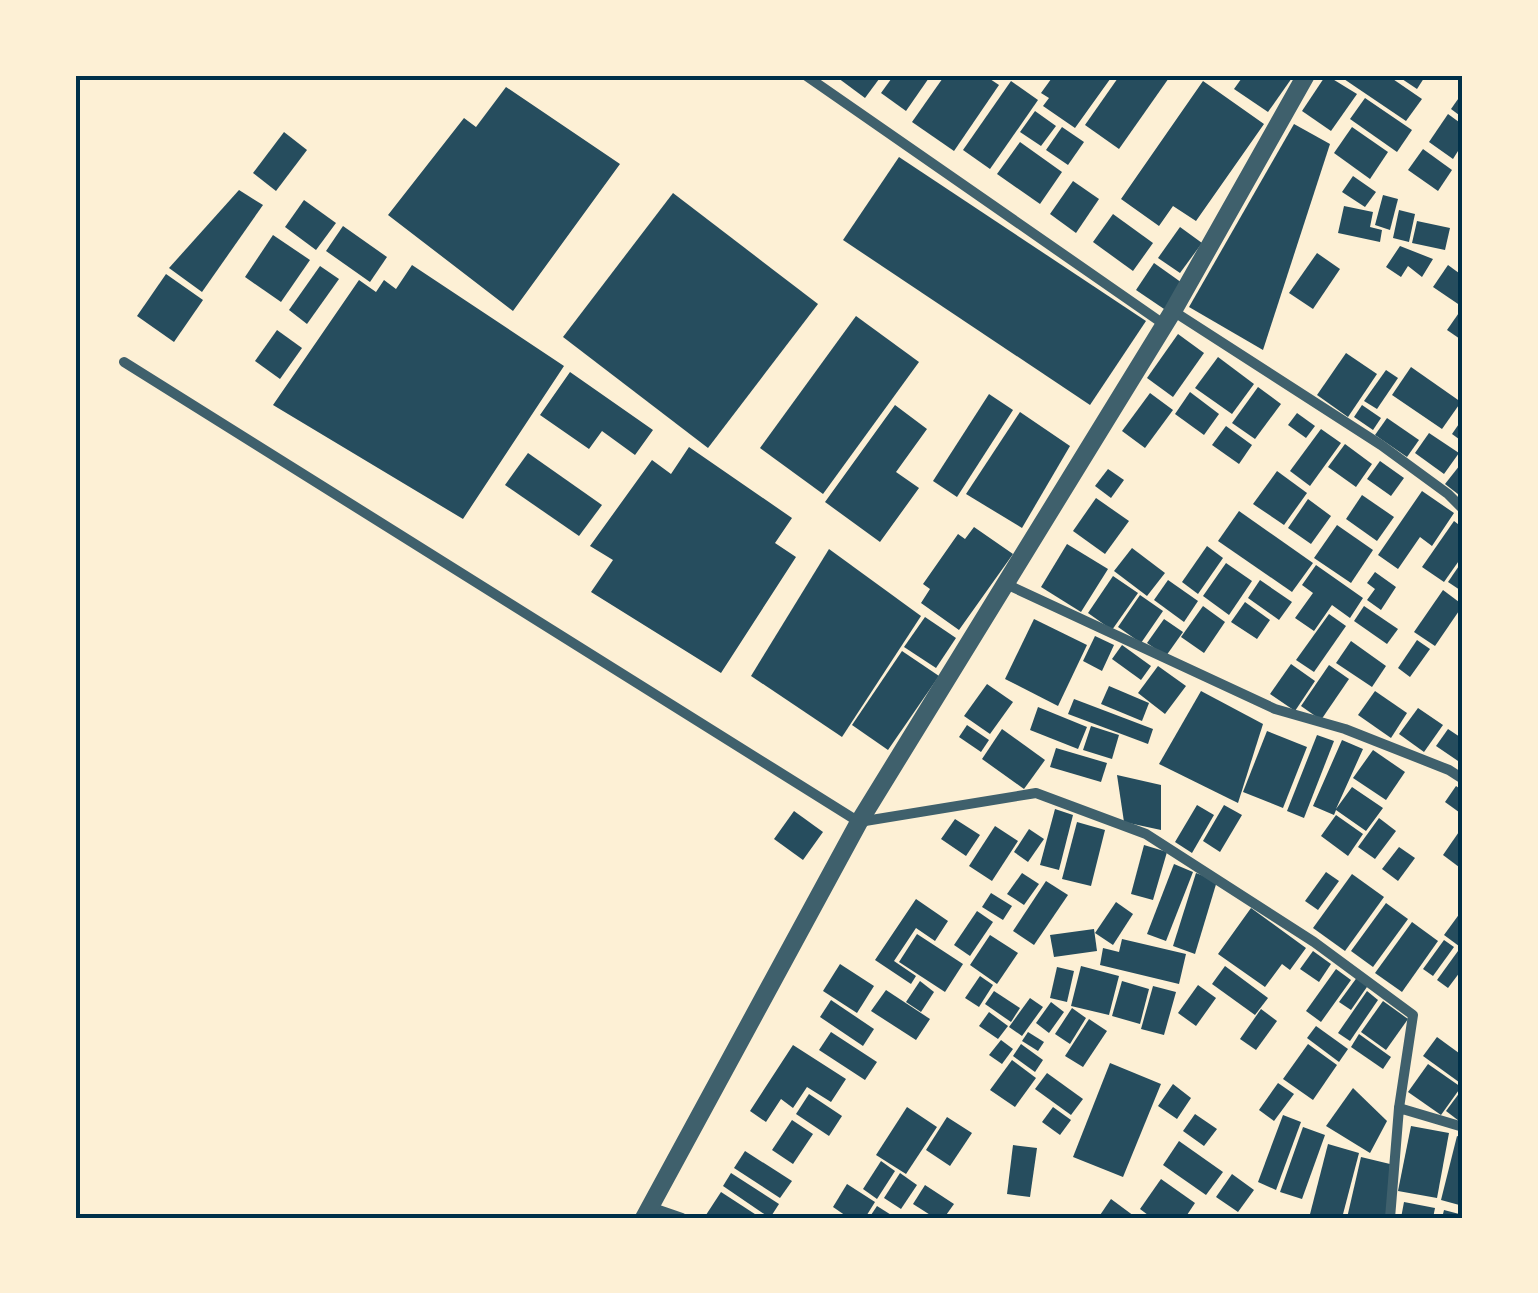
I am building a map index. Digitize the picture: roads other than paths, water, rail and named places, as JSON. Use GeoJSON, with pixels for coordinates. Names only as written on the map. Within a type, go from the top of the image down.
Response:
{"type":"FeatureCollection","features":[{"type":"Feature","properties":{"kind":"street"},"geometry":{"type":"LineString","coordinates":[[806,75],[1169,318],[1380,445],[1463,509]]}},
{"type":"Feature","properties":{"kind":"street"},"geometry":{"type":"LineString","coordinates":[[682,1218],[647,1212],[860,822],[1169,318],[1306,75]]}},
{"type":"Feature","properties":{"kind":"street"},"geometry":{"type":"LineString","coordinates":[[124,362],[860,822],[1036,793],[1146,834],[1314,942],[1413,1015],[1399,1108],[1390,1218]]}},
{"type":"Feature","properties":{"kind":"street"},"geometry":{"type":"LineString","coordinates":[[1006,584],[1274,710],[1346,729],[1463,779]]}},
{"type":"Feature","properties":{"kind":"street"},"geometry":{"type":"LineString","coordinates":[[1399,1108],[1463,1127]]}}]}
